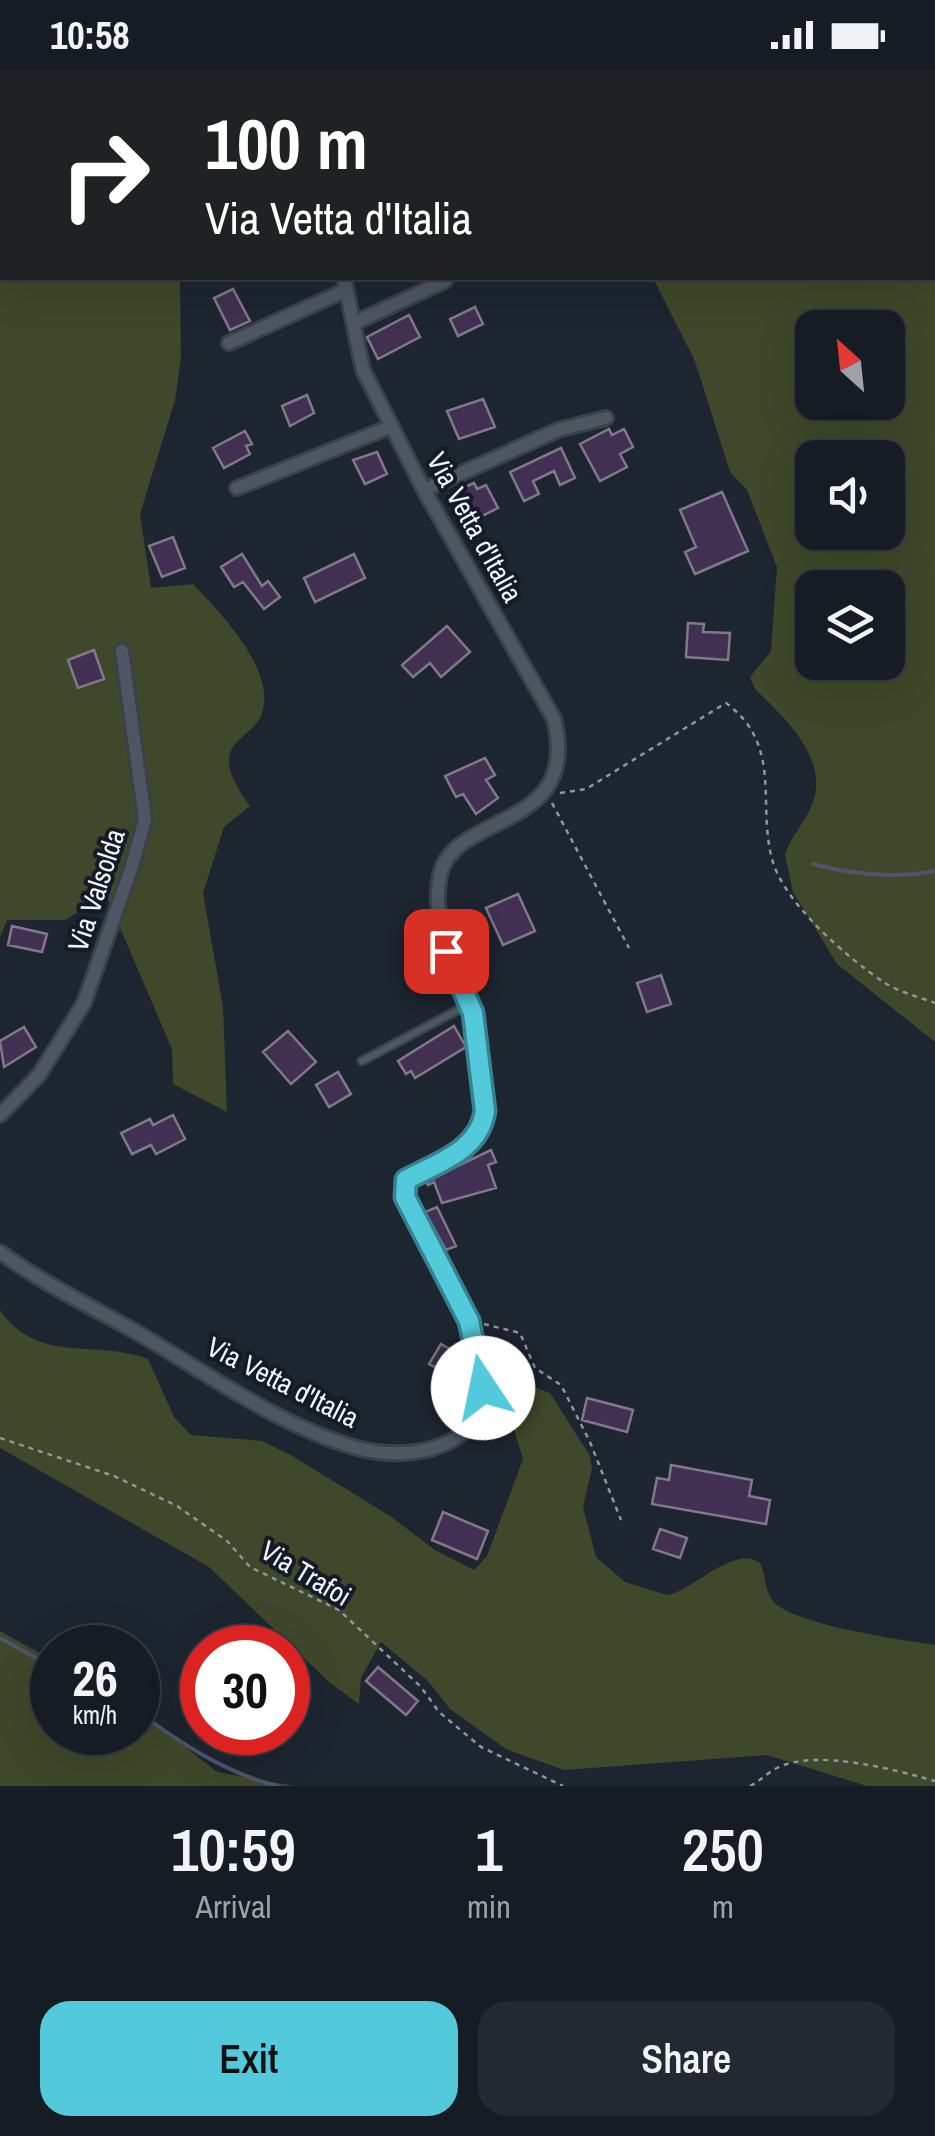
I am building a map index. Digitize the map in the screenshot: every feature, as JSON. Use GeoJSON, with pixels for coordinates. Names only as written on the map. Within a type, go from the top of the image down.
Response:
{"type":"FeatureCollection","features":[{"type":"Feature","properties":{"kind":"street"},"geometry":{"type":"LineString","coordinates":[[354,323],[445,280]]}},
{"type":"Feature","properties":{"kind":"street"},"geometry":{"type":"LineString","coordinates":[[229,343],[345,284]]}},
{"type":"Feature","properties":{"kind":"street","name":"Via Vetta d'Italia"},"geometry":{"type":"LineString","coordinates":[[0,1252],[258,1404],[362,1449],[414,1453],[457,1438],[480,1410],[483,1388],[469,1321],[405,1197],[406,1180],[474,1142],[485,1111],[469,1004],[446,951],[440,875],[449,855],[544,794],[561,746],[554,719],[424,490],[363,370],[345,284]]}},
{"type":"Feature","properties":{"kind":"street"},"geometry":{"type":"LineString","coordinates":[[424,490],[558,430],[606,418]]}},
{"type":"Feature","properties":{"kind":"street"},"geometry":{"type":"LineString","coordinates":[[237,488],[392,426]]}},
{"type":"Feature","properties":{"kind":"street","name":"Via Valsolda"},"geometry":{"type":"LineString","coordinates":[[0,1115],[39,1075],[84,1003],[145,818],[122,650]]}},
{"type":"Feature","properties":{"kind":"lane"},"geometry":{"type":"LineString","coordinates":[[362,1061],[469,1004]]}},
{"type":"Feature","properties":{"kind":"path"},"geometry":{"type":"LineString","coordinates":[[544,794],[586,789],[726,703],[750,725],[762,755],[770,854],[790,898],[886,984],[935,1002]]}},
{"type":"Feature","properties":{"kind":"path"},"geometry":{"type":"LineString","coordinates":[[544,794],[559,810],[629,948]]}},
{"type":"Feature","properties":{"kind":"path"},"geometry":{"type":"LineString","coordinates":[[469,1321],[520,1332],[535,1368],[561,1386],[590,1442],[621,1520]]}},
{"type":"Feature","properties":{"kind":"path","name":"Via Trafoi"},"geometry":{"type":"LineString","coordinates":[[0,1438],[114,1476],[177,1506],[227,1541],[250,1567],[339,1610],[422,1687],[439,1712],[481,1747],[562,1786]]}},
{"type":"Feature","properties":{"kind":"path"},"geometry":{"type":"LineString","coordinates":[[750,1786],[778,1766],[810,1760],[890,1768],[935,1781]]}},
{"type":"Feature","properties":{"kind":"green space"},"geometry":{"type":"Polygon","coordinates":[[[0,280],[180,280],[181,358],[175,400],[140,514],[151,588],[193,584],[244,644],[262,681],[264,699],[261,716],[229,755],[231,772],[250,806],[224,827],[203,893],[223,1007],[227,1112],[173,1084],[172,1049],[106,895],[65,920],[7,920],[0,937],[0,280]]]}},
{"type":"Feature","properties":{"kind":"green space"},"geometry":{"type":"Polygon","coordinates":[[[654,280],[935,280],[935,1042],[837,964],[793,892],[785,855],[811,807],[815,773],[802,742],[755,689],[750,677],[771,651],[777,567],[747,490],[730,472],[695,361],[654,280]]]}},
{"type":"Feature","properties":{"kind":"green space"},"geometry":{"type":"Polygon","coordinates":[[[0,1310],[15,1327],[50,1344],[129,1353],[148,1359],[174,1417],[191,1435],[262,1441],[390,1516],[435,1550],[474,1570],[487,1556],[523,1459],[504,1398],[513,1379],[550,1393],[590,1456],[592,1468],[583,1507],[596,1557],[625,1582],[667,1595],[726,1563],[749,1559],[760,1563],[769,1595],[783,1609],[848,1630],[935,1645],[935,1786],[867,1786],[767,1755],[564,1770],[506,1749],[450,1709],[428,1681],[381,1642],[361,1678],[359,1704],[310,1664],[310,1625],[270,1625],[209,1567],[0,1448],[0,1310]]]}},
{"type":"Feature","properties":{"kind":"green space"},"geometry":{"type":"Polygon","coordinates":[[[0,1631],[30,1648],[30,1755],[160,1755],[160,1727],[180,1742],[180,1755],[196,1755],[217,1772],[295,1786],[0,1786],[0,1631]]]}},
{"type":"Feature","properties":{"kind":"building"},"geometry":{"type":"Polygon","coordinates":[[[233,289],[250,321],[230,330],[214,298],[233,289]]]}},
{"type":"Feature","properties":{"kind":"building"},"geometry":{"type":"Polygon","coordinates":[[[475,307],[483,324],[458,336],[450,319],[475,307]]]}},
{"type":"Feature","properties":{"kind":"building"},"geometry":{"type":"Polygon","coordinates":[[[409,315],[420,337],[378,359],[367,337],[409,315]]]}},
{"type":"Feature","properties":{"kind":"building"},"geometry":{"type":"Polygon","coordinates":[[[307,395],[314,413],[290,426],[282,406],[307,395]]]}},
{"type":"Feature","properties":{"kind":"building"},"geometry":{"type":"Polygon","coordinates":[[[483,399],[495,427],[459,439],[447,411],[483,399]]]}},
{"type":"Feature","properties":{"kind":"building"},"geometry":{"type":"Polygon","coordinates":[[[609,429],[612,435],[624,429],[633,447],[620,454],[627,467],[600,481],[580,444],[609,429]]]}},
{"type":"Feature","properties":{"kind":"building"},"geometry":{"type":"Polygon","coordinates":[[[245,431],[252,444],[246,446],[250,454],[224,468],[213,448],[245,431]]]}},
{"type":"Feature","properties":{"kind":"building"},"geometry":{"type":"Polygon","coordinates":[[[561,448],[575,478],[560,485],[554,471],[533,481],[539,494],[524,501],[510,472],[561,448]]]}},
{"type":"Feature","properties":{"kind":"building"},"geometry":{"type":"Polygon","coordinates":[[[377,452],[387,474],[365,484],[353,460],[377,452]]]}},
{"type":"Feature","properties":{"kind":"building"},"geometry":{"type":"Polygon","coordinates":[[[474,483],[477,489],[486,485],[498,508],[476,519],[468,502],[457,508],[450,494],[474,483]]]}},
{"type":"Feature","properties":{"kind":"building"},"geometry":{"type":"Polygon","coordinates":[[[722,492],[748,551],[695,574],[685,552],[696,547],[680,510],[722,492]]]}},
{"type":"Feature","properties":{"kind":"building"},"geometry":{"type":"Polygon","coordinates":[[[173,537],[185,568],[162,577],[149,546],[173,537]]]}},
{"type":"Feature","properties":{"kind":"building"},"geometry":{"type":"Polygon","coordinates":[[[242,554],[262,586],[268,581],[280,597],[264,609],[243,582],[234,587],[221,567],[242,554]]]}},
{"type":"Feature","properties":{"kind":"building"},"geometry":{"type":"Polygon","coordinates":[[[354,554],[365,578],[315,602],[304,578],[354,554]]]}},
{"type":"Feature","properties":{"kind":"building"},"geometry":{"type":"Polygon","coordinates":[[[688,623],[704,624],[703,632],[730,633],[728,660],[686,657],[688,623]]]}},
{"type":"Feature","properties":{"kind":"building"},"geometry":{"type":"Polygon","coordinates":[[[447,626],[470,652],[441,677],[430,663],[413,677],[402,665],[447,626]]]}},
{"type":"Feature","properties":{"kind":"building"},"geometry":{"type":"Polygon","coordinates":[[[94,650],[104,679],[78,688],[68,660],[94,650]]]}},
{"type":"Feature","properties":{"kind":"building"},"geometry":{"type":"Polygon","coordinates":[[[485,758],[495,775],[486,780],[498,798],[476,814],[463,794],[456,797],[445,776],[485,758]]]}},
{"type":"Feature","properties":{"kind":"building"},"geometry":{"type":"Polygon","coordinates":[[[518,894],[535,931],[503,945],[486,908],[518,894]]]}},
{"type":"Feature","properties":{"kind":"building"},"geometry":{"type":"Polygon","coordinates":[[[12,926],[47,934],[42,952],[8,945],[12,926]]]}},
{"type":"Feature","properties":{"kind":"building"},"geometry":{"type":"Polygon","coordinates":[[[661,975],[671,1004],[647,1012],[637,983],[661,975]]]}},
{"type":"Feature","properties":{"kind":"building"},"geometry":{"type":"Polygon","coordinates":[[[454,1026],[466,1047],[415,1078],[411,1071],[406,1074],[398,1061],[454,1026]]]}},
{"type":"Feature","properties":{"kind":"building"},"geometry":{"type":"Polygon","coordinates":[[[24,1027],[36,1047],[4,1067],[0,1041],[24,1027]]]}},
{"type":"Feature","properties":{"kind":"building"},"geometry":{"type":"Polygon","coordinates":[[[288,1031],[316,1062],[291,1084],[263,1052],[288,1031]]]}},
{"type":"Feature","properties":{"kind":"building"},"geometry":{"type":"Polygon","coordinates":[[[338,1072],[351,1094],[329,1107],[316,1085],[338,1072]]]}},
{"type":"Feature","properties":{"kind":"building"},"geometry":{"type":"Polygon","coordinates":[[[173,1115],[185,1139],[156,1154],[151,1145],[132,1154],[121,1133],[150,1119],[153,1125],[173,1115]]]}},
{"type":"Feature","properties":{"kind":"building"},"geometry":{"type":"Polygon","coordinates":[[[491,1150],[496,1162],[488,1165],[496,1188],[442,1203],[434,1182],[428,1185],[426,1181],[491,1150]]]}},
{"type":"Feature","properties":{"kind":"building"},"geometry":{"type":"Polygon","coordinates":[[[437,1207],[456,1246],[446,1250],[425,1212],[437,1207]]]}},
{"type":"Feature","properties":{"kind":"building"},"geometry":{"type":"Polygon","coordinates":[[[441,1344],[462,1356],[453,1371],[465,1378],[457,1390],[434,1377],[438,1369],[429,1364],[441,1344]]]}},
{"type":"Feature","properties":{"kind":"building"},"geometry":{"type":"Polygon","coordinates":[[[587,1398],[633,1410],[627,1432],[582,1420],[587,1398]]]}},
{"type":"Feature","properties":{"kind":"building"},"geometry":{"type":"Polygon","coordinates":[[[671,1465],[752,1480],[749,1496],[770,1500],[766,1524],[652,1504],[657,1478],[669,1480],[671,1465]]]}},
{"type":"Feature","properties":{"kind":"building"},"geometry":{"type":"Polygon","coordinates":[[[443,1512],[488,1531],[477,1559],[432,1540],[443,1512]]]}},
{"type":"Feature","properties":{"kind":"building"},"geometry":{"type":"Polygon","coordinates":[[[660,1529],[687,1538],[680,1558],[653,1549],[660,1529]]]}},
{"type":"Feature","properties":{"kind":"building"},"geometry":{"type":"Polygon","coordinates":[[[378,1667],[418,1701],[406,1715],[366,1681],[378,1667]]]}},
{"type":"Feature","properties":{"kind":"waterway"},"geometry":{"type":"LineString","coordinates":[[813,864],[874,875],[935,871]]}},
{"type":"Feature","properties":{"kind":"waterway"},"geometry":{"type":"LineString","coordinates":[[0,1638],[30,1655]]}},
{"type":"Feature","properties":{"kind":"waterway"},"geometry":{"type":"LineString","coordinates":[[160,1727],[204,1756],[277,1786]]}},
{"type":"Feature","properties":{"kind":"route"},"geometry":{"type":"LineString","coordinates":[[446,951],[473,1013],[485,1111],[474,1142],[406,1180],[405,1197],[469,1321],[483,1388]]}}]}
